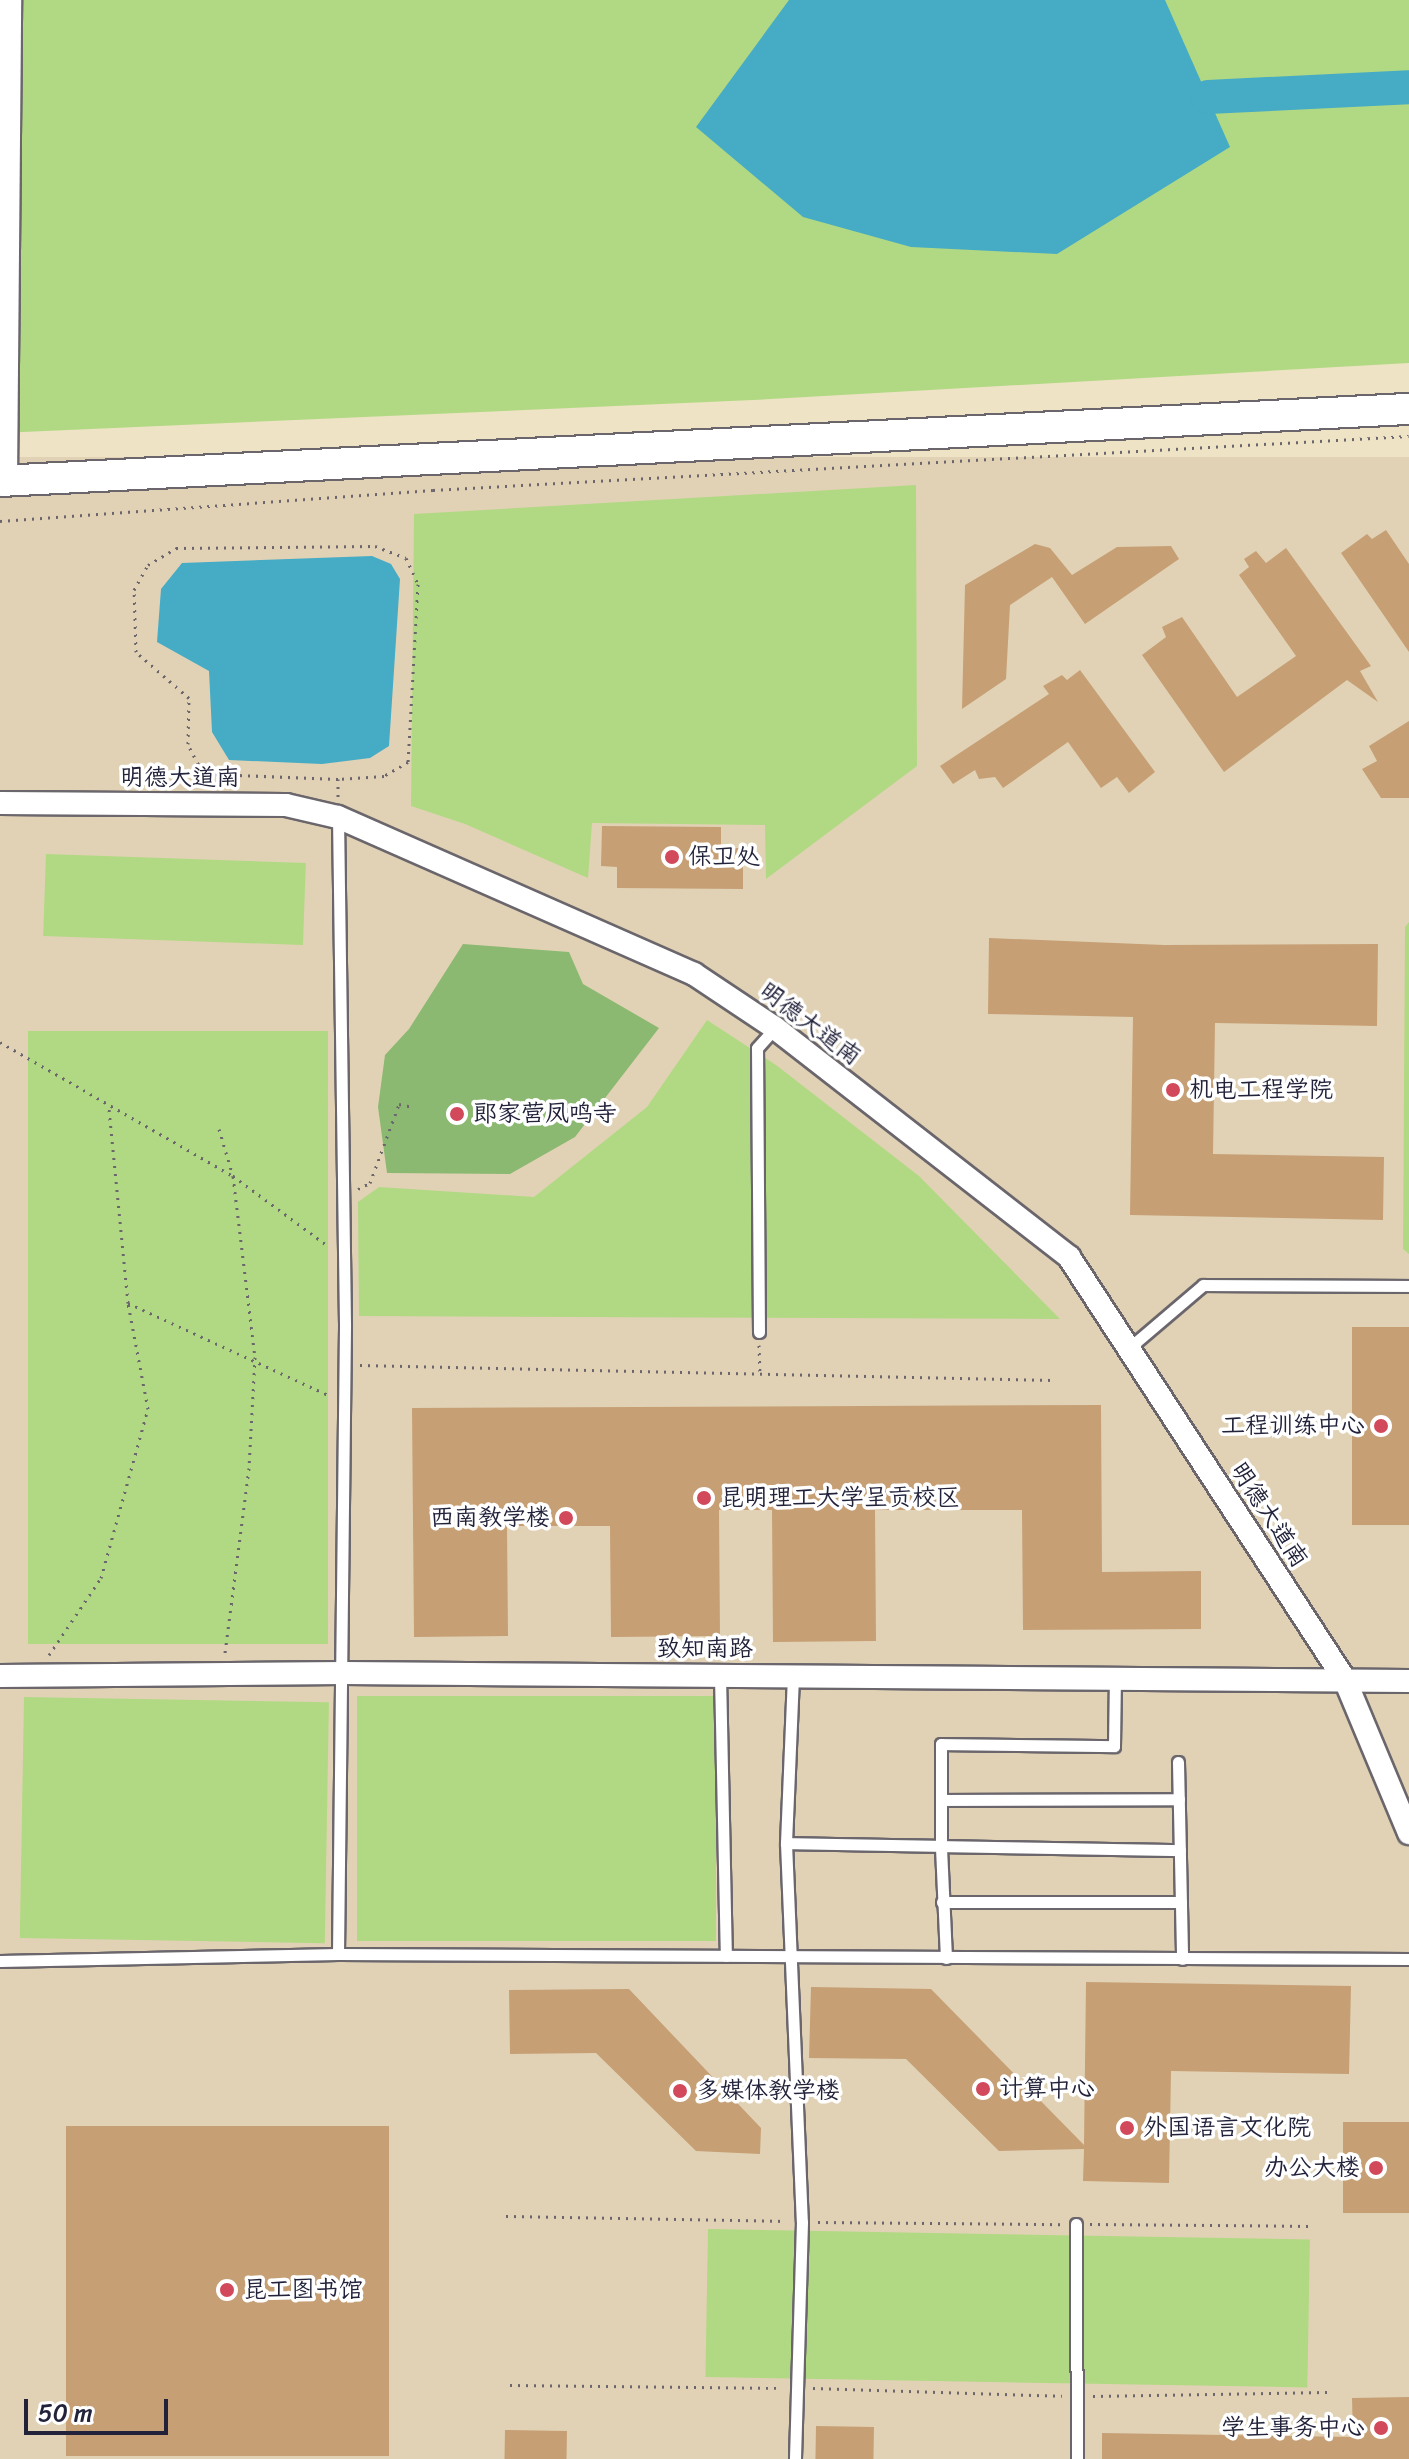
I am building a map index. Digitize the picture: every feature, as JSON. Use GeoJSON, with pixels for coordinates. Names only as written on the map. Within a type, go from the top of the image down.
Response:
{"type":"FeatureCollection","features":[{"type":"Feature","properties":{"kind":"street"},"geometry":{"type":"LineString","coordinates":[[10,0],[3,481],[1409,409]]}},
{"type":"Feature","properties":{"kind":"street","name":"明德大道南"},"geometry":{"type":"LineString","coordinates":[[0,803],[286,805],[338,817],[694,974],[775,1028],[1069,1257],[1345,1680],[1409,1833]]}},
{"type":"Feature","properties":{"kind":"street","name":"致知南路"},"geometry":{"type":"LineString","coordinates":[[0,1676],[344,1673],[1409,1681]]}},
{"type":"Feature","properties":{"kind":"lane"},"geometry":{"type":"LineString","coordinates":[[338,817],[345,1197],[344,1673],[338,1954]]}},
{"type":"Feature","properties":{"kind":"lane"},"geometry":{"type":"LineString","coordinates":[[759,1332],[757,1048],[775,1028]]}},
{"type":"Feature","properties":{"kind":"lane"},"geometry":{"type":"LineString","coordinates":[[1129,1348],[1203,1285],[1409,1286]]}},
{"type":"Feature","properties":{"kind":"lane"},"geometry":{"type":"LineString","coordinates":[[720,1675],[726,1956]]}},
{"type":"Feature","properties":{"kind":"lane"},"geometry":{"type":"LineString","coordinates":[[793,1676],[786,1843],[795,1958],[802,2222],[795,2459]]}},
{"type":"Feature","properties":{"kind":"lane"},"geometry":{"type":"LineString","coordinates":[[946,1958],[942,1902],[941,1744],[1114,1746],[1115,1678]]}},
{"type":"Feature","properties":{"kind":"lane"},"geometry":{"type":"LineString","coordinates":[[1178,1762],[1182,1959]]}},
{"type":"Feature","properties":{"kind":"lane"},"geometry":{"type":"LineString","coordinates":[[941,1800],[1179,1799]]}},
{"type":"Feature","properties":{"kind":"lane"},"geometry":{"type":"LineString","coordinates":[[786,1843],[1180,1850]]}},
{"type":"Feature","properties":{"kind":"lane"},"geometry":{"type":"LineString","coordinates":[[942,1902],[1181,1902]]}},
{"type":"Feature","properties":{"kind":"lane"},"geometry":{"type":"LineString","coordinates":[[0,1961],[338,1954],[1409,1959]]}},
{"type":"Feature","properties":{"kind":"lane"},"geometry":{"type":"LineString","coordinates":[[1076,2224],[1077,2459]]}},
{"type":"Feature","properties":{"kind":"path"},"geometry":{"type":"LineString","coordinates":[[0,521],[465,488],[1409,436]]}},
{"type":"Feature","properties":{"kind":"path"},"geometry":{"type":"LineString","coordinates":[[375,546],[406,558],[418,584],[408,762],[384,776],[338,779],[212,774],[198,764],[188,744],[189,698],[136,652],[134,590],[148,565],[176,548],[375,546]]}},
{"type":"Feature","properties":{"kind":"path"},"geometry":{"type":"LineString","coordinates":[[338,779],[338,817]]}},
{"type":"Feature","properties":{"kind":"path"},"geometry":{"type":"LineString","coordinates":[[0,1042],[109,1109],[233,1176],[344,1258]]}},
{"type":"Feature","properties":{"kind":"path"},"geometry":{"type":"LineString","coordinates":[[345,1197],[370,1183],[399,1104],[413,1107]]}},
{"type":"Feature","properties":{"kind":"path"},"geometry":{"type":"LineString","coordinates":[[36,1675],[101,1578],[148,1409],[128,1303],[109,1109]]}},
{"type":"Feature","properties":{"kind":"path"},"geometry":{"type":"LineString","coordinates":[[219,1129],[233,1176],[255,1357],[249,1468],[222,1674]]}},
{"type":"Feature","properties":{"kind":"path"},"geometry":{"type":"LineString","coordinates":[[128,1303],[255,1357],[344,1403]]}},
{"type":"Feature","properties":{"kind":"path"},"geometry":{"type":"LineString","coordinates":[[759,1332],[760,1374]]}},
{"type":"Feature","properties":{"kind":"path"},"geometry":{"type":"LineString","coordinates":[[344,1364],[1053,1380]]}},
{"type":"Feature","properties":{"kind":"path"},"geometry":{"type":"LineString","coordinates":[[506,2216],[1309,2226]]}},
{"type":"Feature","properties":{"kind":"path"},"geometry":{"type":"LineString","coordinates":[[510,2385],[797,2388],[1078,2397],[1327,2392]]}},
{"type":"Feature","properties":{"kind":"shaded area","name":"昆明理工大学呈贡校区"},"geometry":{"type":"Polygon","coordinates":[[[0,457],[1409,457],[1409,2459],[0,2459],[0,457]]]}},
{"type":"Feature","properties":{"kind":"green space"},"geometry":{"type":"Polygon","coordinates":[[[0,0],[1409,0],[1409,363],[753,400],[0,433],[0,0]]]}},
{"type":"Feature","properties":{"kind":"green space"},"geometry":{"type":"Polygon","coordinates":[[[916,485],[917,766],[766,879],[765,825],[592,823],[588,878],[465,824],[411,806],[414,514],[916,485]]]}},
{"type":"Feature","properties":{"kind":"green space"},"geometry":{"type":"Polygon","coordinates":[[[46,854],[306,863],[303,945],[43,936],[46,854]]]}},
{"type":"Feature","properties":{"kind":"green space"},"geometry":{"type":"Polygon","coordinates":[[[1409,922],[1409,1254],[1403,1249],[1405,927],[1409,922]]]}},
{"type":"Feature","properties":{"kind":"green space"},"geometry":{"type":"Polygon","coordinates":[[[463,944],[569,952],[583,984],[659,1028],[575,1137],[510,1174],[387,1173],[378,1107],[385,1055],[409,1029],[463,944]]]}},
{"type":"Feature","properties":{"kind":"green space"},"geometry":{"type":"Polygon","coordinates":[[[707,1020],[776,1065],[919,1176],[1060,1319],[359,1316],[358,1202],[379,1187],[534,1197],[647,1107],[707,1020]]]}},
{"type":"Feature","properties":{"kind":"green space"},"geometry":{"type":"Polygon","coordinates":[[[28,1031],[328,1031],[328,1644],[28,1644],[28,1031]]]}},
{"type":"Feature","properties":{"kind":"green space"},"geometry":{"type":"Polygon","coordinates":[[[357,1696],[716,1696],[716,1941],[357,1941],[357,1696]]]}},
{"type":"Feature","properties":{"kind":"green space"},"geometry":{"type":"Polygon","coordinates":[[[24,1697],[329,1702],[325,1943],[20,1938],[24,1697]]]}},
{"type":"Feature","properties":{"kind":"green space"},"geometry":{"type":"Polygon","coordinates":[[[708,2229],[1310,2240],[1307,2387],[705,2377],[708,2229]]]}},
{"type":"Feature","properties":{"kind":"water"},"geometry":{"type":"Polygon","coordinates":[[[789,0],[1165,0],[1230,147],[1057,254],[911,247],[803,217],[696,127],[789,0]]]}},
{"type":"Feature","properties":{"kind":"water"},"geometry":{"type":"Polygon","coordinates":[[[372,556],[391,564],[400,579],[389,746],[370,758],[322,764],[229,760],[212,732],[209,671],[157,642],[161,589],[182,563],[372,556]]]}},
{"type":"Feature","properties":{"kind":"building"},"geometry":{"type":"Polygon","coordinates":[[[1386,530],[1409,564],[1409,652],[1341,553],[1367,534],[1372,539],[1386,530]]]}},
{"type":"Feature","properties":{"kind":"building"},"geometry":{"type":"Polygon","coordinates":[[[1035,544],[1050,548],[1072,575],[1117,547],[1171,546],[1179,559],[1085,624],[1052,577],[1010,605],[1006,679],[962,709],[965,585],[1035,544]]]}},
{"type":"Feature","properties":{"kind":"building"},"geometry":{"type":"Polygon","coordinates":[[[1286,548],[1371,666],[1360,671],[1378,702],[1347,680],[1224,772],[1142,655],[1166,637],[1162,627],[1182,617],[1237,697],[1296,656],[1239,575],[1249,567],[1244,559],[1256,551],[1266,563],[1286,548]]]}},
{"type":"Feature","properties":{"kind":"building"},"geometry":{"type":"Polygon","coordinates":[[[1080,670],[1155,772],[1129,793],[1117,777],[1101,788],[1068,742],[1003,788],[995,777],[979,779],[975,770],[953,784],[940,766],[1049,694],[1043,686],[1062,675],[1067,680],[1080,670]]]}},
{"type":"Feature","properties":{"kind":"building"},"geometry":{"type":"Polygon","coordinates":[[[1409,721],[1409,798],[1381,798],[1362,769],[1377,761],[1369,746],[1409,721]]]}},
{"type":"Feature","properties":{"kind":"building","name":"保卫处"},"geometry":{"type":"Polygon","coordinates":[[[602,826],[721,827],[721,848],[743,848],[743,889],[617,888],[617,867],[601,866],[602,826]]]}},
{"type":"Feature","properties":{"kind":"building","name":"机电工程学院"},"geometry":{"type":"Polygon","coordinates":[[[989,938],[1164,945],[1378,944],[1377,1026],[1215,1023],[1213,1154],[1384,1157],[1383,1220],[1130,1215],[1133,1017],[988,1014],[989,938]]]}},
{"type":"Feature","properties":{"kind":"building","name":"工程训练中心"},"geometry":{"type":"Polygon","coordinates":[[[1352,1327],[1409,1327],[1409,1525],[1352,1525],[1352,1327]]]}},
{"type":"Feature","properties":{"kind":"building","name":"西南教学楼"},"geometry":{"type":"Polygon","coordinates":[[[1101,1405],[1102,1572],[1201,1571],[1201,1629],[1023,1630],[1022,1510],[875,1510],[876,1641],[773,1642],[772,1510],[719,1510],[720,1636],[611,1637],[610,1526],[507,1526],[508,1636],[414,1637],[412,1408],[1101,1405]]]}},
{"type":"Feature","properties":{"kind":"building","name":"外国语言文化院"},"geometry":{"type":"Polygon","coordinates":[[[1086,1982],[1351,1986],[1349,2074],[1171,2071],[1169,2183],[1083,2181],[1084,2149],[999,2151],[906,2059],[809,2058],[811,1987],[931,1989],[1084,2145],[1086,1982]]]}},
{"type":"Feature","properties":{"kind":"building","name":"多媒体教学楼"},"geometry":{"type":"Polygon","coordinates":[[[629,1989],[761,2128],[760,2154],[696,2151],[596,2053],[510,2054],[509,1990],[629,1989]]]}},
{"type":"Feature","properties":{"kind":"building","name":"办公大楼"},"geometry":{"type":"Polygon","coordinates":[[[1343,2122],[1409,2122],[1409,2213],[1343,2213],[1343,2122]]]}},
{"type":"Feature","properties":{"kind":"building","name":"昆工图书馆"},"geometry":{"type":"Polygon","coordinates":[[[66,2126],[389,2126],[389,2456],[66,2456],[66,2126]]]}},
{"type":"Feature","properties":{"kind":"building"},"geometry":{"type":"Polygon","coordinates":[[[1409,2397],[1409,2459],[1102,2459],[1102,2433],[1353,2437],[1352,2398],[1409,2397]]]}},
{"type":"Feature","properties":{"kind":"building"},"geometry":{"type":"Polygon","coordinates":[[[816,2426],[874,2427],[873,2459],[815,2459],[816,2426]]]}},
{"type":"Feature","properties":{"kind":"building"},"geometry":{"type":"Polygon","coordinates":[[[505,2430],[567,2431],[567,2459],[504,2459],[505,2430]]]}},
{"type":"Feature","properties":{"kind":"waterway"},"geometry":{"type":"LineString","coordinates":[[1208,97],[1409,87]]}},
{"type":"Feature","properties":{"kind":"place","name":"保卫处"},"geometry":{"type":"Point","coordinates":[672,857]}},
{"type":"Feature","properties":{"kind":"place","name":"机电工程学院"},"geometry":{"type":"Point","coordinates":[1173,1090]}},
{"type":"Feature","properties":{"kind":"place","name":"郎家营凤鸣寺"},"geometry":{"type":"Point","coordinates":[457,1114]}},
{"type":"Feature","properties":{"kind":"place","name":"工程训练中心"},"geometry":{"type":"Point","coordinates":[1381,1426]}},
{"type":"Feature","properties":{"kind":"place","name":"昆明理工大学呈贡校区"},"geometry":{"type":"Point","coordinates":[704,1498]}},
{"type":"Feature","properties":{"kind":"place","name":"西南教学楼"},"geometry":{"type":"Point","coordinates":[566,1518]}},
{"type":"Feature","properties":{"kind":"place","name":"计算中心"},"geometry":{"type":"Point","coordinates":[983,2089]}},
{"type":"Feature","properties":{"kind":"place","name":"多媒体教学楼"},"geometry":{"type":"Point","coordinates":[680,2091]}},
{"type":"Feature","properties":{"kind":"place","name":"外国语言文化院"},"geometry":{"type":"Point","coordinates":[1127,2128]}},
{"type":"Feature","properties":{"kind":"place","name":"办公大楼"},"geometry":{"type":"Point","coordinates":[1376,2168]}},
{"type":"Feature","properties":{"kind":"place","name":"昆工图书馆"},"geometry":{"type":"Point","coordinates":[227,2290]}},
{"type":"Feature","properties":{"kind":"place","name":"学生事务中心"},"geometry":{"type":"Point","coordinates":[1381,2428]}}]}
